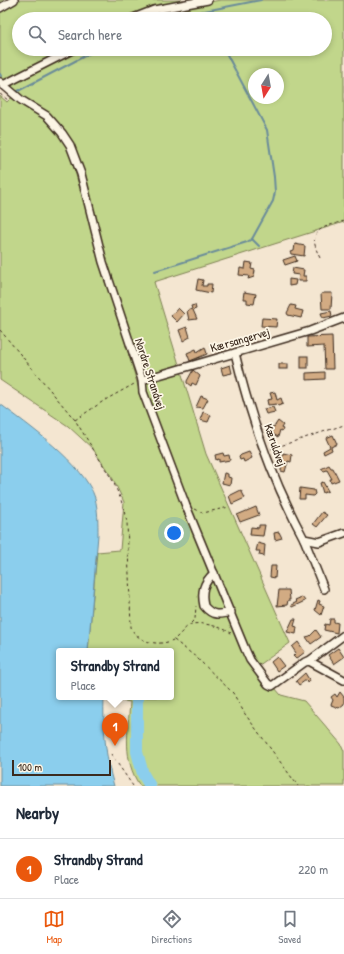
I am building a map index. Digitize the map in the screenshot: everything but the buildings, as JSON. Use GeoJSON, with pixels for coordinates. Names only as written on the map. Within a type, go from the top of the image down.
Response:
{"type":"FeatureCollection","features":[{"type":"Feature","properties":{"kind":"street"},"geometry":{"type":"LineString","coordinates":[[0,8],[14,0]]}},
{"type":"Feature","properties":{"kind":"street"},"geometry":{"type":"LineString","coordinates":[[149,12],[208,0]]}},
{"type":"Feature","properties":{"kind":"street"},"geometry":{"type":"LineString","coordinates":[[2,84],[60,56]]}},
{"type":"Feature","properties":{"kind":"street","name":"Nordre Strandvej"},"geometry":{"type":"LineString","coordinates":[[2,84],[47,116],[70,145],[81,174],[103,262],[142,380],[143,392],[186,506],[250,660],[268,684],[272,686],[309,661]]}},
{"type":"Feature","properties":{"kind":"street","name":"Kærsangervej"},"geometry":{"type":"LineString","coordinates":[[142,380],[310,331],[344,318]]}},
{"type":"Feature","properties":{"kind":"street","name":"Kæruldvej"},"geometry":{"type":"LineString","coordinates":[[235,353],[264,451],[280,491],[304,539],[324,589]]}},
{"type":"Feature","properties":{"kind":"street"},"geometry":{"type":"LineString","coordinates":[[304,539],[319,542],[344,533]]}},
{"type":"Feature","properties":{"kind":"street"},"geometry":{"type":"LineString","coordinates":[[214,573],[204,584],[202,598],[204,606],[213,614],[219,615],[231,612]]}},
{"type":"Feature","properties":{"kind":"street"},"geometry":{"type":"LineString","coordinates":[[344,635],[309,661],[344,680]]}},
{"type":"Feature","properties":{"kind":"path"},"geometry":{"type":"LineString","coordinates":[[0,94],[8,100]]}},
{"type":"Feature","properties":{"kind":"path"},"geometry":{"type":"LineString","coordinates":[[320,258],[314,242],[314,237],[317,231],[321,228],[344,222]]}},
{"type":"Feature","properties":{"kind":"path"},"geometry":{"type":"LineString","coordinates":[[0,330],[75,420],[113,481],[121,500],[126,522],[131,627],[133,635],[141,640],[150,642],[164,642],[173,640],[195,618],[195,610],[198,602],[202,598]]}},
{"type":"Feature","properties":{"kind":"path"},"geometry":{"type":"LineString","coordinates":[[75,420],[105,400],[142,380]]}},
{"type":"Feature","properties":{"kind":"path"},"geometry":{"type":"LineString","coordinates":[[264,451],[344,424]]}},
{"type":"Feature","properties":{"kind":"path"},"geometry":{"type":"LineString","coordinates":[[186,506],[203,513],[229,507]]}},
{"type":"Feature","properties":{"kind":"path"},"geometry":{"type":"LineString","coordinates":[[190,624],[202,623],[232,634]]}},
{"type":"Feature","properties":{"kind":"path"},"geometry":{"type":"LineString","coordinates":[[173,640],[197,658],[233,693],[244,714],[298,786]]}},
{"type":"Feature","properties":{"kind":"path"},"geometry":{"type":"LineString","coordinates":[[111,754],[133,786]]}},
{"type":"Feature","properties":{"kind":"green space"},"geometry":{"type":"Polygon","coordinates":[[[0,0],[191,0],[154,7],[143,12],[12,12],[12,56],[55,56],[7,81],[0,79],[0,0]]]}},
{"type":"Feature","properties":{"kind":"green space"},"geometry":{"type":"Polygon","coordinates":[[[221,0],[344,0],[344,222],[154,282],[206,454],[290,643],[258,666],[252,658],[161,434],[144,387],[146,382],[144,374],[140,371],[64,131],[13,92],[11,87],[13,83],[67,56],[332,56],[332,12],[158,12],[170,8],[221,0]]]}},
{"type":"Feature","properties":{"kind":"green space"},"geometry":{"type":"Polygon","coordinates":[[[0,96],[7,102],[11,98],[37,114],[52,127],[69,151],[138,386],[212,577],[248,664],[264,685],[270,689],[275,688],[281,695],[304,701],[341,744],[344,751],[344,786],[140,786],[134,776],[128,755],[130,702],[120,700],[174,700],[174,648],[88,648],[97,552],[120,550],[124,502],[113,479],[93,449],[68,426],[0,380],[0,96]]]}},
{"type":"Feature","properties":{"kind":"water"},"geometry":{"type":"Polygon","coordinates":[[[0,404],[54,446],[68,459],[89,485],[95,498],[98,535],[88,648],[56,648],[56,700],[104,700],[105,742],[108,764],[114,786],[0,786],[0,404]]]}},
{"type":"Feature","properties":{"kind":"waterway"},"geometry":{"type":"LineString","coordinates":[[200,12],[261,0]]}},
{"type":"Feature","properties":{"kind":"waterway"},"geometry":{"type":"LineString","coordinates":[[18,91],[85,56]]}},
{"type":"Feature","properties":{"kind":"waterway"},"geometry":{"type":"LineString","coordinates":[[155,271],[247,242],[252,239],[273,201],[275,192],[274,177],[267,130],[228,56]]}},
{"type":"Feature","properties":{"kind":"waterway"},"geometry":{"type":"LineString","coordinates":[[252,239],[259,246]]}},
{"type":"Feature","properties":{"kind":"waterway"},"geometry":{"type":"LineString","coordinates":[[137,700],[137,752],[143,774],[150,786]]}},
{"type":"Feature","properties":{"kind":"place","name":"Strandby Strand"},"geometry":{"type":"Point","coordinates":[115,746]}}]}
